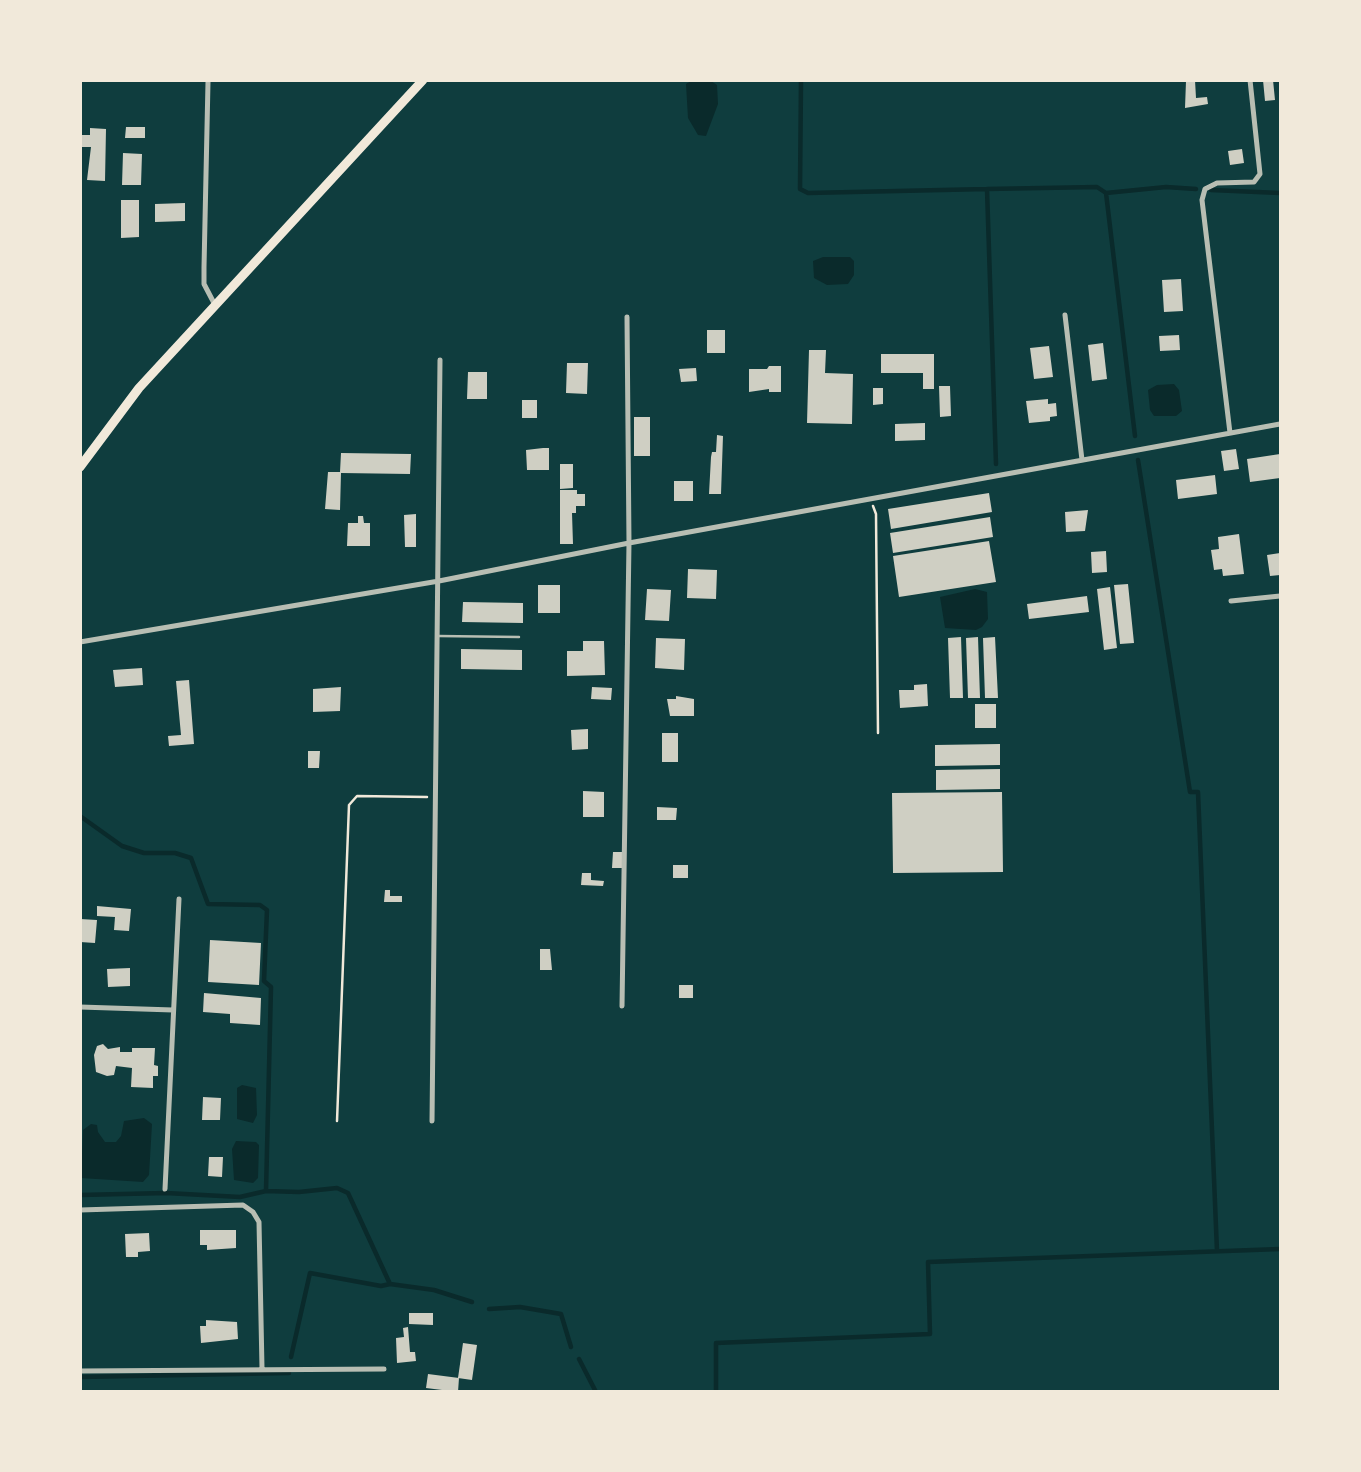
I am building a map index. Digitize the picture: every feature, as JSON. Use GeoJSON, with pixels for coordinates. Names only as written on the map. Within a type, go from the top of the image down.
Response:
{"type":"FeatureCollection","features":[{"type":"Feature","properties":{"kind":"main road"},"geometry":{"type":"LineString","coordinates":[[80,467],[139,388],[424,80]]}},
{"type":"Feature","properties":{"kind":"street"},"geometry":{"type":"LineString","coordinates":[[1230,433],[1229,403],[1202,201],[1205,189],[1217,183],[1254,182],[1260,174],[1250,80]]}},
{"type":"Feature","properties":{"kind":"street"},"geometry":{"type":"LineString","coordinates":[[208,82],[204,284],[215,305]]}},
{"type":"Feature","properties":{"kind":"street"},"geometry":{"type":"LineString","coordinates":[[1065,316],[1082,460]]}},
{"type":"Feature","properties":{"kind":"street"},"geometry":{"type":"LineString","coordinates":[[622,1006],[629,543],[627,317]]}},
{"type":"Feature","properties":{"kind":"street"},"geometry":{"type":"LineString","coordinates":[[432,1121],[440,360]]}},
{"type":"Feature","properties":{"kind":"street"},"geometry":{"type":"LineString","coordinates":[[80,642],[439,581],[629,543],[1280,424]]}},
{"type":"Feature","properties":{"kind":"street"},"geometry":{"type":"LineString","coordinates":[[1231,601],[1280,596]]}},
{"type":"Feature","properties":{"kind":"street"},"geometry":{"type":"LineString","coordinates":[[165,1189],[179,899]]}},
{"type":"Feature","properties":{"kind":"street"},"geometry":{"type":"LineString","coordinates":[[80,1007],[173,1010]]}},
{"type":"Feature","properties":{"kind":"street"},"geometry":{"type":"LineString","coordinates":[[80,1210],[243,1205],[260,1222],[262,1368]]}},
{"type":"Feature","properties":{"kind":"street"},"geometry":{"type":"LineString","coordinates":[[80,1371],[384,1369]]}},
{"type":"Feature","properties":{"kind":"lane"},"geometry":{"type":"LineString","coordinates":[[439,636],[519,637]]}},
{"type":"Feature","properties":{"kind":"path"},"geometry":{"type":"LineString","coordinates":[[871,498],[876,514],[878,733]]}},
{"type":"Feature","properties":{"kind":"path"},"geometry":{"type":"LineString","coordinates":[[337,1121],[349,805],[357,796],[437,797]]}},
{"type":"Feature","properties":{"kind":"water"},"geometry":{"type":"Polygon","coordinates":[[[691,81],[711,81],[717,85],[718,104],[706,136],[698,135],[688,118],[686,84],[691,81]]]}},
{"type":"Feature","properties":{"kind":"water"},"geometry":{"type":"Polygon","coordinates":[[[823,257],[850,257],[854,261],[854,275],[848,284],[827,285],[814,278],[813,261],[823,257]]]}},
{"type":"Feature","properties":{"kind":"water"},"geometry":{"type":"Polygon","coordinates":[[[1174,384],[1179,390],[1182,411],[1176,416],[1154,416],[1150,410],[1148,390],[1157,385],[1174,384]]]}},
{"type":"Feature","properties":{"kind":"water"},"geometry":{"type":"Polygon","coordinates":[[[975,589],[987,592],[988,619],[982,627],[976,630],[945,628],[940,597],[975,589]]]}},
{"type":"Feature","properties":{"kind":"water"},"geometry":{"type":"Polygon","coordinates":[[[242,1085],[256,1088],[257,1115],[253,1123],[237,1119],[237,1088],[242,1085]]]}},
{"type":"Feature","properties":{"kind":"water"},"geometry":{"type":"Polygon","coordinates":[[[144,1118],[152,1124],[149,1175],[143,1182],[81,1178],[83,1130],[91,1124],[97,1125],[105,1142],[116,1142],[121,1136],[124,1121],[144,1118]]]}},
{"type":"Feature","properties":{"kind":"water"},"geometry":{"type":"Polygon","coordinates":[[[236,1141],[256,1142],[259,1145],[258,1178],[253,1183],[234,1180],[232,1149],[236,1141]]]}},
{"type":"Feature","properties":{"kind":"building"},"geometry":{"type":"Polygon","coordinates":[[[1195,80],[1196,98],[1207,97],[1208,104],[1185,108],[1186,81],[1195,80]]]}},
{"type":"Feature","properties":{"kind":"building"},"geometry":{"type":"Polygon","coordinates":[[[1263,80],[1273,80],[1275,100],[1265,101],[1263,80]]]}},
{"type":"Feature","properties":{"kind":"building"},"geometry":{"type":"Polygon","coordinates":[[[126,127],[145,127],[145,138],[125,138],[126,127]]]}},
{"type":"Feature","properties":{"kind":"building"},"geometry":{"type":"Polygon","coordinates":[[[90,128],[106,129],[105,181],[87,180],[91,147],[80,147],[80,135],[90,135],[90,128]]]}},
{"type":"Feature","properties":{"kind":"building"},"geometry":{"type":"Polygon","coordinates":[[[1242,149],[1244,163],[1230,165],[1228,151],[1242,149]]]}},
{"type":"Feature","properties":{"kind":"building"},"geometry":{"type":"Polygon","coordinates":[[[123,153],[142,154],[141,185],[122,185],[123,153]]]}},
{"type":"Feature","properties":{"kind":"building"},"geometry":{"type":"Polygon","coordinates":[[[121,200],[139,200],[139,237],[121,238],[121,200]]]}},
{"type":"Feature","properties":{"kind":"building"},"geometry":{"type":"Polygon","coordinates":[[[185,203],[185,221],[155,222],[155,204],[185,203]]]}},
{"type":"Feature","properties":{"kind":"building"},"geometry":{"type":"Polygon","coordinates":[[[1181,279],[1183,311],[1164,312],[1162,280],[1181,279]]]}},
{"type":"Feature","properties":{"kind":"building"},"geometry":{"type":"Polygon","coordinates":[[[707,330],[725,330],[725,353],[707,353],[707,330]]]}},
{"type":"Feature","properties":{"kind":"building"},"geometry":{"type":"Polygon","coordinates":[[[1179,335],[1180,350],[1160,351],[1159,336],[1179,335]]]}},
{"type":"Feature","properties":{"kind":"building"},"geometry":{"type":"Polygon","coordinates":[[[1103,343],[1107,379],[1092,381],[1088,345],[1103,343]]]}},
{"type":"Feature","properties":{"kind":"building"},"geometry":{"type":"Polygon","coordinates":[[[1049,346],[1053,377],[1034,379],[1030,348],[1049,346]]]}},
{"type":"Feature","properties":{"kind":"building"},"geometry":{"type":"Polygon","coordinates":[[[809,350],[826,350],[825,373],[853,374],[852,424],[807,423],[809,350]]]}},
{"type":"Feature","properties":{"kind":"building"},"geometry":{"type":"Polygon","coordinates":[[[881,354],[934,354],[934,389],[923,389],[923,373],[881,373],[881,354]]]}},
{"type":"Feature","properties":{"kind":"building"},"geometry":{"type":"Polygon","coordinates":[[[567,363],[588,363],[587,394],[566,393],[567,363]]]}},
{"type":"Feature","properties":{"kind":"building"},"geometry":{"type":"Polygon","coordinates":[[[769,366],[781,366],[781,392],[769,392],[769,389],[749,392],[749,369],[767,369],[769,366]]]}},
{"type":"Feature","properties":{"kind":"building"},"geometry":{"type":"Polygon","coordinates":[[[696,368],[697,381],[681,382],[679,369],[696,368]]]}},
{"type":"Feature","properties":{"kind":"building"},"geometry":{"type":"Polygon","coordinates":[[[468,372],[487,372],[487,399],[467,399],[468,372]]]}},
{"type":"Feature","properties":{"kind":"building"},"geometry":{"type":"Polygon","coordinates":[[[939,386],[950,386],[951,416],[940,417],[939,386]]]}},
{"type":"Feature","properties":{"kind":"building"},"geometry":{"type":"Polygon","coordinates":[[[873,388],[883,388],[883,404],[873,405],[873,388]]]}},
{"type":"Feature","properties":{"kind":"building"},"geometry":{"type":"Polygon","coordinates":[[[1048,399],[1048,404],[1056,403],[1057,416],[1050,417],[1050,421],[1029,423],[1026,401],[1048,399]]]}},
{"type":"Feature","properties":{"kind":"building"},"geometry":{"type":"Polygon","coordinates":[[[522,400],[537,400],[537,418],[522,418],[522,400]]]}},
{"type":"Feature","properties":{"kind":"building"},"geometry":{"type":"Polygon","coordinates":[[[634,417],[650,417],[650,456],[634,456],[634,417]]]}},
{"type":"Feature","properties":{"kind":"building"},"geometry":{"type":"Polygon","coordinates":[[[925,423],[925,440],[895,441],[895,424],[925,423]]]}},
{"type":"Feature","properties":{"kind":"building"},"geometry":{"type":"Polygon","coordinates":[[[717,435],[723,436],[721,494],[709,494],[711,457],[712,452],[716,452],[717,435]]]}},
{"type":"Feature","properties":{"kind":"building"},"geometry":{"type":"Polygon","coordinates":[[[549,448],[549,470],[527,470],[526,450],[549,448]]]}},
{"type":"Feature","properties":{"kind":"building"},"geometry":{"type":"Polygon","coordinates":[[[1236,449],[1239,469],[1224,471],[1221,451],[1236,449]]]}},
{"type":"Feature","properties":{"kind":"building"},"geometry":{"type":"Polygon","coordinates":[[[341,453],[411,454],[410,474],[341,473],[340,510],[325,509],[328,472],[340,472],[341,453]]]}},
{"type":"Feature","properties":{"kind":"building"},"geometry":{"type":"Polygon","coordinates":[[[1280,454],[1280,478],[1250,482],[1247,459],[1280,454]]]}},
{"type":"Feature","properties":{"kind":"building"},"geometry":{"type":"Polygon","coordinates":[[[560,464],[573,464],[573,488],[560,489],[560,464]]]}},
{"type":"Feature","properties":{"kind":"building"},"geometry":{"type":"Polygon","coordinates":[[[1215,475],[1217,494],[1178,499],[1176,480],[1215,475]]]}},
{"type":"Feature","properties":{"kind":"building"},"geometry":{"type":"Polygon","coordinates":[[[674,481],[693,481],[693,501],[674,501],[674,481]]]}},
{"type":"Feature","properties":{"kind":"building"},"geometry":{"type":"Polygon","coordinates":[[[560,490],[577,490],[577,494],[585,494],[585,506],[576,506],[576,513],[572,513],[573,544],[560,544],[560,490]]]}},
{"type":"Feature","properties":{"kind":"building"},"geometry":{"type":"Polygon","coordinates":[[[989,493],[992,512],[891,529],[888,509],[989,493]]]}},
{"type":"Feature","properties":{"kind":"building"},"geometry":{"type":"Polygon","coordinates":[[[1088,510],[1085,531],[1066,532],[1065,512],[1088,510]]]}},
{"type":"Feature","properties":{"kind":"building"},"geometry":{"type":"Polygon","coordinates":[[[416,514],[416,547],[405,547],[404,515],[416,514]]]}},
{"type":"Feature","properties":{"kind":"building"},"geometry":{"type":"Polygon","coordinates":[[[358,516],[363,516],[364,523],[370,523],[370,546],[347,546],[348,523],[358,523],[358,516]]]}},
{"type":"Feature","properties":{"kind":"building"},"geometry":{"type":"Polygon","coordinates":[[[990,517],[993,537],[893,553],[890,533],[990,517]]]}},
{"type":"Feature","properties":{"kind":"building"},"geometry":{"type":"Polygon","coordinates":[[[1239,534],[1244,574],[1223,576],[1222,569],[1214,570],[1211,550],[1219,549],[1218,537],[1239,534]]]}},
{"type":"Feature","properties":{"kind":"building"},"geometry":{"type":"Polygon","coordinates":[[[989,541],[996,582],[899,597],[893,556],[989,541]]]}},
{"type":"Feature","properties":{"kind":"building"},"geometry":{"type":"Polygon","coordinates":[[[1106,551],[1107,572],[1092,573],[1091,552],[1106,551]]]}},
{"type":"Feature","properties":{"kind":"building"},"geometry":{"type":"Polygon","coordinates":[[[1280,553],[1280,575],[1270,576],[1267,555],[1280,553]]]}},
{"type":"Feature","properties":{"kind":"building"},"geometry":{"type":"Polygon","coordinates":[[[688,569],[717,570],[716,599],[687,598],[688,569]]]}},
{"type":"Feature","properties":{"kind":"building"},"geometry":{"type":"Polygon","coordinates":[[[1128,584],[1134,643],[1120,644],[1114,585],[1128,584]]]}},
{"type":"Feature","properties":{"kind":"building"},"geometry":{"type":"Polygon","coordinates":[[[538,585],[560,585],[560,613],[538,613],[538,585]]]}},
{"type":"Feature","properties":{"kind":"building"},"geometry":{"type":"Polygon","coordinates":[[[1110,587],[1117,648],[1104,650],[1097,589],[1110,587]]]}},
{"type":"Feature","properties":{"kind":"building"},"geometry":{"type":"Polygon","coordinates":[[[647,589],[671,590],[669,621],[645,620],[647,589]]]}},
{"type":"Feature","properties":{"kind":"building"},"geometry":{"type":"Polygon","coordinates":[[[1087,596],[1089,612],[1029,619],[1027,604],[1087,596]]]}},
{"type":"Feature","properties":{"kind":"building"},"geometry":{"type":"Polygon","coordinates":[[[463,602],[523,603],[523,623],[462,622],[463,602]]]}},
{"type":"Feature","properties":{"kind":"building"},"geometry":{"type":"Polygon","coordinates":[[[961,637],[963,698],[950,698],[948,638],[961,637]]]}},
{"type":"Feature","properties":{"kind":"building"},"geometry":{"type":"Polygon","coordinates":[[[978,637],[980,698],[968,698],[966,638],[978,637]]]}},
{"type":"Feature","properties":{"kind":"building"},"geometry":{"type":"Polygon","coordinates":[[[995,637],[998,698],[985,698],[983,638],[995,637]]]}},
{"type":"Feature","properties":{"kind":"building"},"geometry":{"type":"Polygon","coordinates":[[[656,638],[685,639],[684,670],[655,668],[656,638]]]}},
{"type":"Feature","properties":{"kind":"building"},"geometry":{"type":"Polygon","coordinates":[[[583,641],[604,641],[605,675],[567,676],[567,651],[583,651],[583,641]]]}},
{"type":"Feature","properties":{"kind":"building"},"geometry":{"type":"Polygon","coordinates":[[[461,649],[522,650],[522,670],[461,669],[461,649]]]}},
{"type":"Feature","properties":{"kind":"building"},"geometry":{"type":"Polygon","coordinates":[[[142,668],[143,685],[115,687],[113,670],[142,668]]]}},
{"type":"Feature","properties":{"kind":"building"},"geometry":{"type":"Polygon","coordinates":[[[189,680],[194,744],[169,746],[168,736],[181,735],[176,681],[189,680]]]}},
{"type":"Feature","properties":{"kind":"building"},"geometry":{"type":"Polygon","coordinates":[[[927,684],[928,706],[900,708],[899,690],[914,690],[914,685],[927,684]]]}},
{"type":"Feature","properties":{"kind":"building"},"geometry":{"type":"Polygon","coordinates":[[[341,687],[340,711],[313,712],[313,689],[341,687]]]}},
{"type":"Feature","properties":{"kind":"building"},"geometry":{"type":"Polygon","coordinates":[[[592,687],[612,688],[611,700],[591,699],[592,687]]]}},
{"type":"Feature","properties":{"kind":"building"},"geometry":{"type":"Polygon","coordinates":[[[676,696],[694,699],[694,716],[670,716],[667,699],[676,699],[676,696]]]}},
{"type":"Feature","properties":{"kind":"building"},"geometry":{"type":"Polygon","coordinates":[[[975,704],[996,704],[996,728],[975,728],[975,704]]]}},
{"type":"Feature","properties":{"kind":"building"},"geometry":{"type":"Polygon","coordinates":[[[588,729],[588,749],[572,750],[571,730],[588,729]]]}},
{"type":"Feature","properties":{"kind":"building"},"geometry":{"type":"Polygon","coordinates":[[[662,733],[678,733],[678,762],[662,762],[662,733]]]}},
{"type":"Feature","properties":{"kind":"building"},"geometry":{"type":"Polygon","coordinates":[[[1000,744],[1000,765],[935,766],[935,745],[1000,744]]]}},
{"type":"Feature","properties":{"kind":"building"},"geometry":{"type":"Polygon","coordinates":[[[308,751],[320,751],[319,768],[308,768],[308,751]]]}},
{"type":"Feature","properties":{"kind":"building"},"geometry":{"type":"Polygon","coordinates":[[[1000,769],[1000,789],[936,790],[936,770],[1000,769]]]}},
{"type":"Feature","properties":{"kind":"building"},"geometry":{"type":"Polygon","coordinates":[[[583,791],[604,792],[604,817],[583,817],[583,791]]]}},
{"type":"Feature","properties":{"kind":"building"},"geometry":{"type":"Polygon","coordinates":[[[1002,792],[1003,872],[893,873],[892,793],[1002,792]]]}},
{"type":"Feature","properties":{"kind":"building"},"geometry":{"type":"Polygon","coordinates":[[[657,807],[677,808],[676,820],[657,820],[657,807]]]}},
{"type":"Feature","properties":{"kind":"building"},"geometry":{"type":"Polygon","coordinates":[[[613,852],[622,852],[622,868],[612,868],[613,852]]]}},
{"type":"Feature","properties":{"kind":"building"},"geometry":{"type":"Polygon","coordinates":[[[673,865],[688,865],[688,878],[673,878],[673,865]]]}},
{"type":"Feature","properties":{"kind":"building"},"geometry":{"type":"Polygon","coordinates":[[[582,873],[591,873],[591,880],[604,881],[603,886],[581,885],[582,873]]]}},
{"type":"Feature","properties":{"kind":"building"},"geometry":{"type":"Polygon","coordinates":[[[385,890],[390,890],[390,896],[402,896],[402,902],[384,902],[385,890]]]}},
{"type":"Feature","properties":{"kind":"building"},"geometry":{"type":"Polygon","coordinates":[[[97,906],[131,909],[129,931],[114,930],[115,917],[97,916],[97,906]]]}},
{"type":"Feature","properties":{"kind":"building"},"geometry":{"type":"Polygon","coordinates":[[[80,919],[97,920],[95,943],[80,942],[80,919]]]}},
{"type":"Feature","properties":{"kind":"building"},"geometry":{"type":"Polygon","coordinates":[[[210,940],[261,943],[259,985],[208,982],[210,940]]]}},
{"type":"Feature","properties":{"kind":"building"},"geometry":{"type":"Polygon","coordinates":[[[540,949],[550,949],[552,970],[540,970],[540,949]]]}},
{"type":"Feature","properties":{"kind":"building"},"geometry":{"type":"Polygon","coordinates":[[[130,968],[130,986],[108,987],[107,969],[130,968]]]}},
{"type":"Feature","properties":{"kind":"building"},"geometry":{"type":"Polygon","coordinates":[[[679,985],[693,985],[693,998],[679,998],[679,985]]]}},
{"type":"Feature","properties":{"kind":"building"},"geometry":{"type":"Polygon","coordinates":[[[204,993],[261,998],[260,1025],[230,1023],[230,1014],[203,1012],[204,993]]]}},
{"type":"Feature","properties":{"kind":"building"},"geometry":{"type":"Polygon","coordinates":[[[103,1044],[108,1049],[120,1047],[120,1052],[132,1052],[132,1048],[155,1048],[154,1065],[158,1066],[158,1076],[153,1076],[153,1088],[131,1087],[132,1068],[116,1066],[114,1075],[107,1076],[96,1072],[94,1055],[97,1046],[103,1044]]]}},
{"type":"Feature","properties":{"kind":"building"},"geometry":{"type":"Polygon","coordinates":[[[203,1097],[221,1098],[220,1120],[202,1120],[203,1097]]]}},
{"type":"Feature","properties":{"kind":"building"},"geometry":{"type":"Polygon","coordinates":[[[209,1157],[223,1157],[222,1177],[208,1176],[209,1157]]]}},
{"type":"Feature","properties":{"kind":"building"},"geometry":{"type":"Polygon","coordinates":[[[200,1230],[236,1230],[236,1248],[207,1250],[207,1245],[200,1245],[200,1230]]]}},
{"type":"Feature","properties":{"kind":"building"},"geometry":{"type":"Polygon","coordinates":[[[149,1233],[150,1251],[138,1252],[138,1257],[126,1257],[125,1234],[149,1233]]]}},
{"type":"Feature","properties":{"kind":"building"},"geometry":{"type":"Polygon","coordinates":[[[409,1313],[433,1313],[433,1325],[409,1324],[409,1313]]]}},
{"type":"Feature","properties":{"kind":"building"},"geometry":{"type":"Polygon","coordinates":[[[206,1320],[237,1322],[238,1339],[201,1343],[200,1326],[206,1326],[206,1320]]]}},
{"type":"Feature","properties":{"kind":"building"},"geometry":{"type":"Polygon","coordinates":[[[408,1327],[410,1352],[415,1352],[416,1361],[397,1363],[396,1338],[404,1337],[403,1328],[408,1327]]]}},
{"type":"Feature","properties":{"kind":"building"},"geometry":{"type":"Polygon","coordinates":[[[463,1343],[477,1345],[472,1380],[458,1378],[463,1343]]]}},
{"type":"Feature","properties":{"kind":"building"},"geometry":{"type":"Polygon","coordinates":[[[428,1374],[459,1378],[458,1392],[426,1388],[428,1374]]]}},
{"type":"Feature","properties":{"kind":"waterway"},"geometry":{"type":"LineString","coordinates":[[801,80],[800,189],[808,193],[987,189]]}},
{"type":"Feature","properties":{"kind":"waterway"},"geometry":{"type":"LineString","coordinates":[[996,464],[987,189],[1097,187],[1106,193],[1135,436]]}},
{"type":"Feature","properties":{"kind":"waterway"},"geometry":{"type":"LineString","coordinates":[[1106,193],[1166,187],[1196,189]]}},
{"type":"Feature","properties":{"kind":"waterway"},"geometry":{"type":"LineString","coordinates":[[1211,190],[1280,193]]}},
{"type":"Feature","properties":{"kind":"waterway"},"geometry":{"type":"LineString","coordinates":[[1138,460],[1190,792],[1198,792],[1217,1251]]}},
{"type":"Feature","properties":{"kind":"waterway"},"geometry":{"type":"LineString","coordinates":[[80,816],[122,846],[144,853],[175,853],[191,858],[208,904],[260,905],[267,910],[264,981],[271,987],[266,1191]]}},
{"type":"Feature","properties":{"kind":"waterway"},"geometry":{"type":"LineString","coordinates":[[80,1195],[166,1193],[240,1197],[266,1191],[299,1192],[337,1188],[348,1193],[390,1284],[434,1290],[472,1302]]}},
{"type":"Feature","properties":{"kind":"waterway"},"geometry":{"type":"LineString","coordinates":[[716,1392],[716,1343],[930,1334],[928,1262],[1280,1249]]}},
{"type":"Feature","properties":{"kind":"waterway"},"geometry":{"type":"LineString","coordinates":[[291,1357],[310,1273],[381,1286],[390,1284]]}},
{"type":"Feature","properties":{"kind":"waterway"},"geometry":{"type":"LineString","coordinates":[[489,1309],[520,1307],[561,1314],[571,1347]]}},
{"type":"Feature","properties":{"kind":"waterway"},"geometry":{"type":"LineString","coordinates":[[579,1359],[596,1392]]}},
{"type":"Feature","properties":{"kind":"waterway"},"geometry":{"type":"LineString","coordinates":[[80,1377],[289,1373]]}}]}
